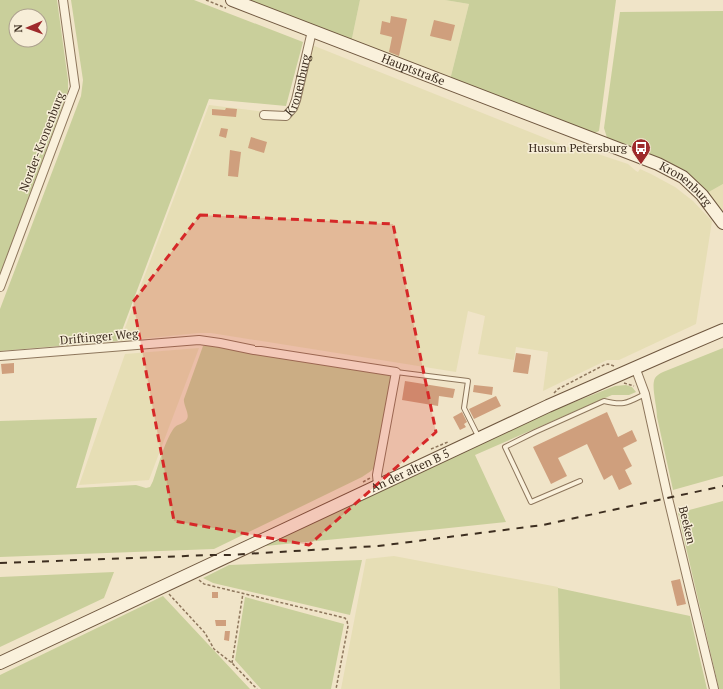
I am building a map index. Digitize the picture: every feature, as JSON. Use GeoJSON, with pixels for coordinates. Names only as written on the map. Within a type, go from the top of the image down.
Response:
{"type":"FeatureCollection","features":[{"type":"Feature","properties":{"kind":"main road","name":"Hauptstraße"},"geometry":{"type":"LineString","coordinates":[[230,4],[312,31],[594,140]]}},
{"type":"Feature","properties":{"kind":"main road","name":"Kronenburg"},"geometry":{"type":"LineString","coordinates":[[594,140],[658,164],[683,178],[702,195],[723,223]]}},
{"type":"Feature","properties":{"kind":"main road","name":"An der alten B 5"},"geometry":{"type":"LineString","coordinates":[[0,663],[479,438],[635,367],[723,330]]}},
{"type":"Feature","properties":{"kind":"street","name":"Norder-Kronenburg"},"geometry":{"type":"LineString","coordinates":[[0,287],[75,87],[63,0]]}},
{"type":"Feature","properties":{"kind":"street","name":"Kronenburg"},"geometry":{"type":"LineString","coordinates":[[264,115],[286,116],[293,108],[312,31]]}},
{"type":"Feature","properties":{"kind":"street","name":"Driftinger Weg"},"geometry":{"type":"LineString","coordinates":[[0,356],[199,340],[396,372]]}},
{"type":"Feature","properties":{"kind":"street","name":"Beeken"},"geometry":{"type":"LineString","coordinates":[[635,367],[645,394],[668,498],[714,689]]}},
{"type":"Feature","properties":{"kind":"street"},"geometry":{"type":"LineString","coordinates":[[378,485],[377,475],[396,372]]}},
{"type":"Feature","properties":{"kind":"lane"},"geometry":{"type":"LineString","coordinates":[[396,372],[468,380],[464,408],[479,438]]}},
{"type":"Feature","properties":{"kind":"lane"},"geometry":{"type":"LineString","coordinates":[[580,481],[531,502],[505,447],[604,401],[614,404],[626,404],[645,394]]}},
{"type":"Feature","properties":{"kind":"path"},"geometry":{"type":"LineString","coordinates":[[206,0],[230,4]]}},
{"type":"Feature","properties":{"kind":"path"},"geometry":{"type":"LineString","coordinates":[[193,572],[204,584],[345,618],[348,626],[336,689]]}},
{"type":"Feature","properties":{"kind":"path"},"geometry":{"type":"LineString","coordinates":[[162,587],[205,633],[214,649],[232,663],[257,689]]}},
{"type":"Feature","properties":{"kind":"path"},"geometry":{"type":"LineString","coordinates":[[232,663],[243,593]]}},
{"type":"Feature","properties":{"kind":"highlighted area"},"geometry":{"type":"Polygon","coordinates":[[[200,215],[393,224],[436,432],[309,545],[174,521],[133,302],[200,215]]]}},
{"type":"Feature","properties":{"kind":"shaded area"},"geometry":{"type":"Polygon","coordinates":[[[360,0],[445,0],[469,4],[450,80],[351,43],[360,0]]]}},
{"type":"Feature","properties":{"kind":"shaded area"},"geometry":{"type":"Polygon","coordinates":[[[312,45],[580,152],[580,148],[628,164],[638,172],[640,169],[675,187],[693,201],[712,221],[696,324],[619,360],[607,360],[543,391],[548,352],[516,347],[514,360],[478,354],[485,316],[468,311],[456,372],[211,333],[120,341],[209,105],[282,114],[287,119],[312,45]]]}},
{"type":"Feature","properties":{"kind":"shaded area"},"geometry":{"type":"Polygon","coordinates":[[[723,184],[723,215],[707,193],[723,184]]]}},
{"type":"Feature","properties":{"kind":"shaded area"},"geometry":{"type":"Polygon","coordinates":[[[199,348],[149,480],[79,485],[125,354],[199,348]]]}},
{"type":"Feature","properties":{"kind":"shaded area"},"geometry":{"type":"Polygon","coordinates":[[[394,556],[558,587],[560,689],[341,689],[366,559],[394,556]]]}},
{"type":"Feature","properties":{"kind":"green space"},"geometry":{"type":"Polygon","coordinates":[[[0,0],[57,0],[68,80],[68,91],[0,275],[0,0]]]}},
{"type":"Feature","properties":{"kind":"green space"},"geometry":{"type":"Polygon","coordinates":[[[71,0],[194,0],[303,42],[286,106],[209,99],[118,341],[0,351],[0,309],[81,96],[83,80],[71,0]]]}},
{"type":"Feature","properties":{"kind":"green space"},"geometry":{"type":"Polygon","coordinates":[[[249,0],[360,0],[351,43],[314,26],[249,0]]]}},
{"type":"Feature","properties":{"kind":"green space"},"geometry":{"type":"Polygon","coordinates":[[[445,0],[616,0],[599,131],[595,133],[590,132],[450,80],[469,4],[445,0]]]}},
{"type":"Feature","properties":{"kind":"green space"},"geometry":{"type":"Polygon","coordinates":[[[723,11],[723,184],[707,193],[608,141],[604,128],[620,12],[723,11]]]}},
{"type":"Feature","properties":{"kind":"green space"},"geometry":{"type":"Polygon","coordinates":[[[203,346],[212,346],[391,375],[375,467],[362,477],[214,549],[0,557],[0,421],[97,418],[76,488],[136,485],[146,488],[150,487],[171,433],[175,427],[184,422],[188,417],[184,399],[203,346]]]}},
{"type":"Feature","properties":{"kind":"green space"},"geometry":{"type":"Polygon","coordinates":[[[723,348],[723,476],[673,490],[657,417],[654,389],[655,379],[657,375],[663,372],[723,348]]]}},
{"type":"Feature","properties":{"kind":"green space"},"geometry":{"type":"Polygon","coordinates":[[[626,385],[632,387],[636,392],[629,395],[612,395],[475,455],[506,522],[265,546],[549,412],[615,386],[626,385]]]}},
{"type":"Feature","properties":{"kind":"green space"},"geometry":{"type":"Polygon","coordinates":[[[723,501],[723,689],[719,689],[678,513],[723,501]]]}},
{"type":"Feature","properties":{"kind":"green space"},"geometry":{"type":"Polygon","coordinates":[[[362,560],[350,615],[213,583],[203,578],[229,565],[362,560]]]}},
{"type":"Feature","properties":{"kind":"green space"},"geometry":{"type":"Polygon","coordinates":[[[114,572],[104,598],[0,647],[0,577],[114,572]]]}},
{"type":"Feature","properties":{"kind":"green space"},"geometry":{"type":"Polygon","coordinates":[[[558,588],[690,616],[707,689],[560,689],[558,588]]]}},
{"type":"Feature","properties":{"kind":"green space"},"geometry":{"type":"Polygon","coordinates":[[[163,596],[250,689],[0,689],[0,675],[163,596]]]}},
{"type":"Feature","properties":{"kind":"green space"},"geometry":{"type":"Polygon","coordinates":[[[245,597],[344,624],[331,689],[261,689],[235,660],[245,597]]]}},
{"type":"Feature","properties":{"kind":"building"},"geometry":{"type":"Polygon","coordinates":[[[391,16],[407,19],[399,56],[389,52],[392,37],[380,34],[382,21],[390,23],[391,16]]]}},
{"type":"Feature","properties":{"kind":"building"},"geometry":{"type":"Polygon","coordinates":[[[434,20],[455,25],[451,41],[430,36],[434,20]]]}},
{"type":"Feature","properties":{"kind":"building"},"geometry":{"type":"Polygon","coordinates":[[[226,108],[237,109],[236,117],[212,115],[212,109],[225,110],[226,108]]]}},
{"type":"Feature","properties":{"kind":"building"},"geometry":{"type":"Polygon","coordinates":[[[221,128],[228,129],[226,138],[219,136],[221,128]]]}},
{"type":"Feature","properties":{"kind":"building"},"geometry":{"type":"Polygon","coordinates":[[[251,137],[267,142],[264,153],[248,148],[251,137]]]}},
{"type":"Feature","properties":{"kind":"building"},"geometry":{"type":"Polygon","coordinates":[[[230,150],[241,152],[238,177],[228,176],[230,150]]]}},
{"type":"Feature","properties":{"kind":"building"},"geometry":{"type":"Polygon","coordinates":[[[516,353],[531,355],[528,374],[513,372],[516,353]]]}},
{"type":"Feature","properties":{"kind":"building"},"geometry":{"type":"Polygon","coordinates":[[[14,363],[14,373],[2,374],[1,364],[14,363]]]}},
{"type":"Feature","properties":{"kind":"building"},"geometry":{"type":"Polygon","coordinates":[[[405,381],[455,389],[453,398],[439,396],[438,406],[402,400],[405,381]]]}},
{"type":"Feature","properties":{"kind":"building"},"geometry":{"type":"Polygon","coordinates":[[[474,385],[493,387],[492,395],[473,392],[474,385]]]}},
{"type":"Feature","properties":{"kind":"building"},"geometry":{"type":"Polygon","coordinates":[[[496,396],[501,406],[474,419],[469,409],[496,396]]]}},
{"type":"Feature","properties":{"kind":"building"},"geometry":{"type":"Polygon","coordinates":[[[462,412],[467,422],[464,424],[466,427],[460,430],[453,417],[462,412]]]}},
{"type":"Feature","properties":{"kind":"building"},"geometry":{"type":"Polygon","coordinates":[[[607,412],[618,437],[632,430],[637,441],[623,448],[632,466],[625,470],[632,484],[619,490],[612,475],[604,480],[587,444],[558,458],[567,476],[551,484],[533,447],[607,412]]]}},
{"type":"Feature","properties":{"kind":"building"},"geometry":{"type":"Polygon","coordinates":[[[680,579],[686,604],[677,606],[671,581],[680,579]]]}},
{"type":"Feature","properties":{"kind":"building"},"geometry":{"type":"Polygon","coordinates":[[[212,592],[218,592],[218,598],[212,598],[212,592]]]}},
{"type":"Feature","properties":{"kind":"building"},"geometry":{"type":"Polygon","coordinates":[[[215,620],[226,620],[226,626],[216,626],[215,620]]]}},
{"type":"Feature","properties":{"kind":"building"},"geometry":{"type":"Polygon","coordinates":[[[225,631],[230,631],[229,641],[224,640],[225,631]]]}},
{"type":"Feature","properties":{"kind":"railway"},"geometry":{"type":"LineString","coordinates":[[0,563],[229,555],[378,546],[543,525],[723,486]]}},
{"type":"Feature","properties":{"kind":"place","name":"Husum Petersburg"},"geometry":{"type":"Point","coordinates":[641,165]}}]}
